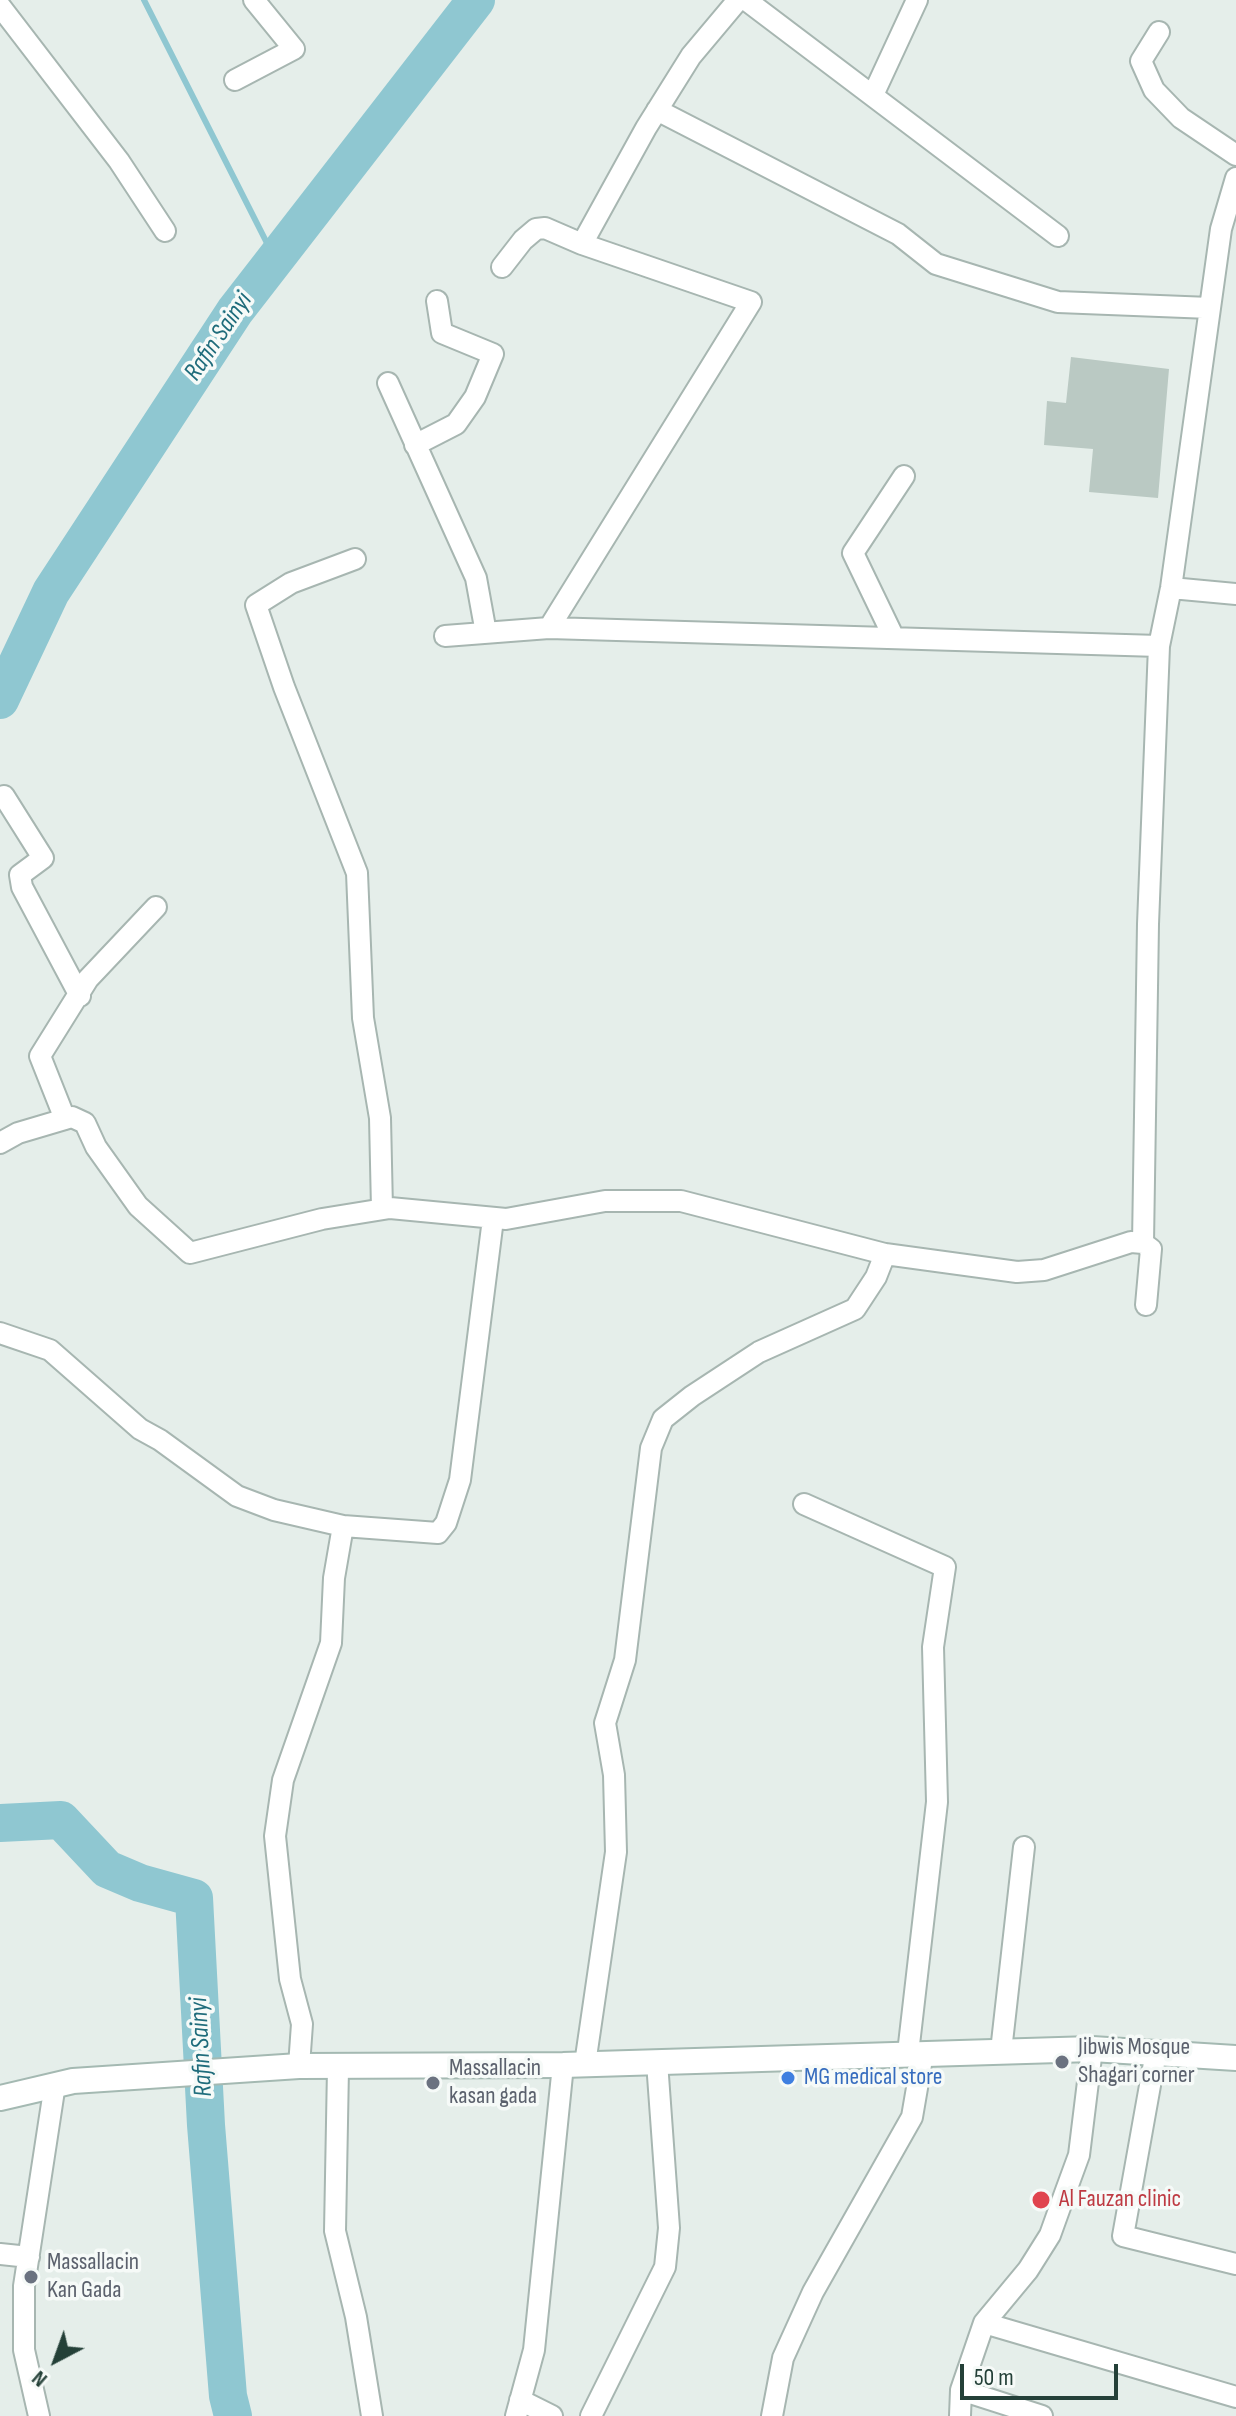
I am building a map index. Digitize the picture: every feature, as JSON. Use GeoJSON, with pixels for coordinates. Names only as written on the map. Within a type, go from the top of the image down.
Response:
{"type":"FeatureCollection","features":[{"type":"Feature","properties":{"kind":"street"},"geometry":{"type":"LineString","coordinates":[[235,80],[294,49],[254,0]]}},
{"type":"Feature","properties":{"kind":"street"},"geometry":{"type":"LineString","coordinates":[[582,244],[691,56],[738,0]]}},
{"type":"Feature","properties":{"kind":"street"},"geometry":{"type":"LineString","coordinates":[[746,0],[1058,236]]}},
{"type":"Feature","properties":{"kind":"street"},"geometry":{"type":"LineString","coordinates":[[873,95],[917,0]]}},
{"type":"Feature","properties":{"kind":"street"},"geometry":{"type":"LineString","coordinates":[[0,6],[119,161],[165,231]]}},
{"type":"Feature","properties":{"kind":"street"},"geometry":{"type":"LineString","coordinates":[[1159,32],[1141,61],[1154,90],[1181,118],[1236,155]]}},
{"type":"Feature","properties":{"kind":"street"},"geometry":{"type":"LineString","coordinates":[[657,110],[898,234],[936,264],[1058,302],[1210,308]]}},
{"type":"Feature","properties":{"kind":"street"},"geometry":{"type":"LineString","coordinates":[[1143,1243],[1149,908],[1159,646],[1171,588],[1221,229],[1236,178]]}},
{"type":"Feature","properties":{"kind":"street"},"geometry":{"type":"LineString","coordinates":[[502,267],[523,240],[536,229],[545,228],[582,244],[751,302],[549,628]]}},
{"type":"Feature","properties":{"kind":"street"},"geometry":{"type":"LineString","coordinates":[[415,445],[456,424],[475,397],[493,354],[442,333],[437,301]]}},
{"type":"Feature","properties":{"kind":"street"},"geometry":{"type":"LineString","coordinates":[[388,383],[476,578],[486,633]]}},
{"type":"Feature","properties":{"kind":"street"},"geometry":{"type":"LineString","coordinates":[[894,638],[853,553],[904,476]]}},
{"type":"Feature","properties":{"kind":"street"},"geometry":{"type":"LineString","coordinates":[[355,559],[291,583],[256,605],[289,701],[357,873],[363,1018],[380,1118],[382,1209]]}},
{"type":"Feature","properties":{"kind":"street"},"geometry":{"type":"LineString","coordinates":[[1171,588],[1236,594]]}},
{"type":"Feature","properties":{"kind":"street"},"geometry":{"type":"LineString","coordinates":[[445,636],[549,628],[1159,646]]}},
{"type":"Feature","properties":{"kind":"street"},"geometry":{"type":"LineString","coordinates":[[4,796],[43,858],[20,875],[22,887],[80,996]]}},
{"type":"Feature","properties":{"kind":"street"},"geometry":{"type":"LineString","coordinates":[[65,1119],[40,1056],[88,979],[156,907]]}},
{"type":"Feature","properties":{"kind":"street"},"geometry":{"type":"LineString","coordinates":[[0,1143],[18,1133],[72,1117],[85,1123],[96,1147],[138,1206],[190,1253],[322,1219],[382,1209],[493,1219],[605,1201],[681,1201],[885,1254],[1017,1272],[1044,1270],[1131,1242],[1143,1243],[1151,1249],[1146,1305]]}},
{"type":"Feature","properties":{"kind":"street"},"geometry":{"type":"LineString","coordinates":[[0,1333],[50,1350],[140,1429],[237,1496],[274,1510],[343,1526],[438,1533],[446,1523],[460,1480],[493,1219]]}},
{"type":"Feature","properties":{"kind":"street"},"geometry":{"type":"LineString","coordinates":[[552,2416],[518,2408],[534,2350],[574,2065],[616,1852],[614,1775],[605,1723],[625,1660],[651,1448],[663,1419],[692,1396],[759,1352],[855,1309],[876,1277],[885,1254]]}},
{"type":"Feature","properties":{"kind":"street"},"geometry":{"type":"LineString","coordinates":[[772,2416],[783,2358],[813,2292],[912,2117],[937,1802],[933,1647],[945,1567],[804,1504]]}},
{"type":"Feature","properties":{"kind":"street"},"geometry":{"type":"LineString","coordinates":[[299,2066],[302,2024],[290,1979],[275,1836],[283,1780],[331,1643],[334,1578],[343,1526]]}},
{"type":"Feature","properties":{"kind":"street"},"geometry":{"type":"LineString","coordinates":[[1001,2051],[1024,1847]]}},
{"type":"Feature","properties":{"kind":"street"},"geometry":{"type":"LineString","coordinates":[[960,2416],[961,2390],[984,2323],[1028,2270],[1050,2235],[1079,2155],[1092,2049]]}},
{"type":"Feature","properties":{"kind":"street"},"geometry":{"type":"LineString","coordinates":[[0,2098],[55,2084],[299,2066],[574,2065],[1092,2049],[1236,2058]]}},
{"type":"Feature","properties":{"kind":"street"},"geometry":{"type":"LineString","coordinates":[[1156,2052],[1123,2236],[1236,2264]]}},
{"type":"Feature","properties":{"kind":"street"},"geometry":{"type":"LineString","coordinates":[[591,2416],[665,2267],[669,2228],[657,2062]]}},
{"type":"Feature","properties":{"kind":"street"},"geometry":{"type":"LineString","coordinates":[[338,2068],[335,2231],[356,2317],[372,2416]]}},
{"type":"Feature","properties":{"kind":"street"},"geometry":{"type":"LineString","coordinates":[[39,2416],[24,2350],[24,2286],[55,2084]]}},
{"type":"Feature","properties":{"kind":"street"},"geometry":{"type":"LineString","coordinates":[[0,2254],[29,2257]]}},
{"type":"Feature","properties":{"kind":"street"},"geometry":{"type":"LineString","coordinates":[[984,2323],[1236,2397]]}},
{"type":"Feature","properties":{"kind":"street"},"geometry":{"type":"LineString","coordinates":[[961,2390],[1042,2416]]}},
{"type":"Feature","properties":{"kind":"building"},"geometry":{"type":"Polygon","coordinates":[[[1071,357],[1169,369],[1158,498],[1089,492],[1093,449],[1044,445],[1047,401],[1066,403],[1071,357]]]}},
{"type":"Feature","properties":{"kind":"waterway"},"geometry":{"type":"LineString","coordinates":[[144,0],[275,259]]}},
{"type":"Feature","properties":{"kind":"waterway","name":"Rafin Sainyi"},"geometry":{"type":"LineString","coordinates":[[0,700],[51,592],[235,311],[476,0]]}},
{"type":"Feature","properties":{"kind":"waterway","name":"Rafin Sainyi"},"geometry":{"type":"LineString","coordinates":[[0,1823],[61,1820],[107,1869],[140,1883],[194,1898],[206,2125],[228,2396],[233,2416]]}},
{"type":"Feature","properties":{"kind":"place","name":"Jibwis Mosque Shagari corner"},"geometry":{"type":"Point","coordinates":[1062,2062]}},
{"type":"Feature","properties":{"kind":"place","name":"MG medical store"},"geometry":{"type":"Point","coordinates":[788,2078]}},
{"type":"Feature","properties":{"kind":"place","name":"Massallacin kasan gada"},"geometry":{"type":"Point","coordinates":[433,2083]}},
{"type":"Feature","properties":{"kind":"place","name":"Al Fauzan clinic"},"geometry":{"type":"Point","coordinates":[1041,2200]}},
{"type":"Feature","properties":{"kind":"place","name":"Massallacin Kan Gada"},"geometry":{"type":"Point","coordinates":[31,2277]}}]}
